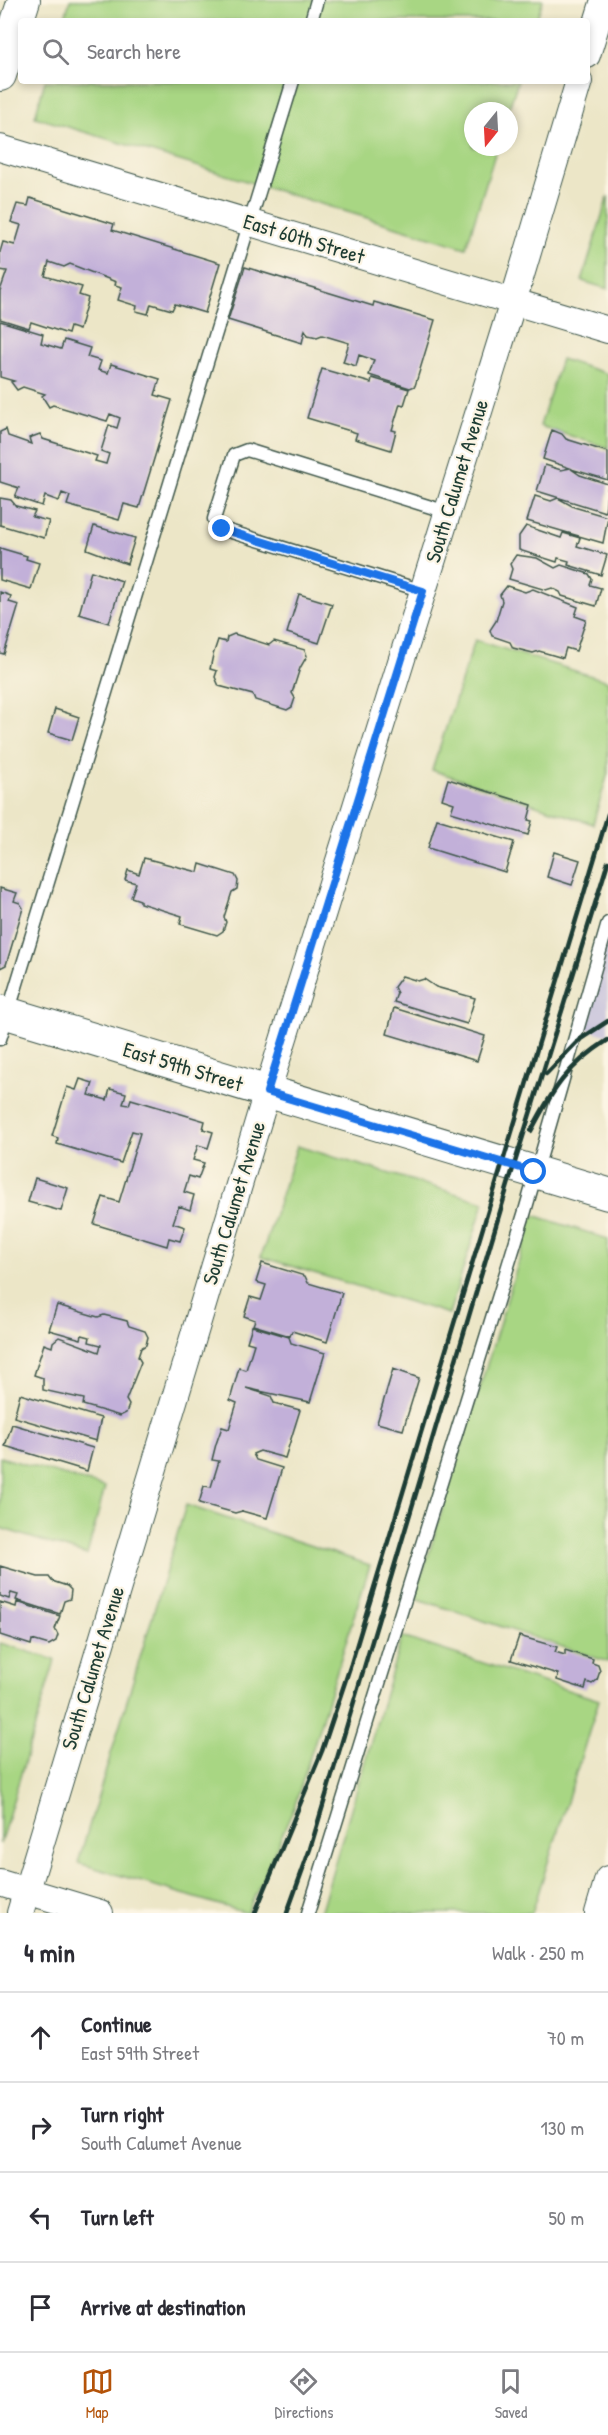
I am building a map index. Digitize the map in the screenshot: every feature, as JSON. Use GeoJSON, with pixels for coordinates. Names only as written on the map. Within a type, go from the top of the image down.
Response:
{"type":"FeatureCollection","features":[{"type":"Feature","properties":{"kind":"street"},"geometry":{"type":"LineString","coordinates":[[18,18],[24,0]]}},
{"type":"Feature","properties":{"kind":"street"},"geometry":{"type":"LineString","coordinates":[[590,45],[604,0]]}},
{"type":"Feature","properties":{"kind":"street"},"geometry":{"type":"LineString","coordinates":[[0,75],[18,19]]}},
{"type":"Feature","properties":{"kind":"street","name":"South Calumet Avenue"},"geometry":{"type":"LineString","coordinates":[[23,1902],[267,1092],[513,302],[578,84]]}},
{"type":"Feature","properties":{"kind":"street","name":"East 60th Street"},"geometry":{"type":"LineString","coordinates":[[0,148],[608,330]]}},
{"type":"Feature","properties":{"kind":"street","name":"East 59th Street"},"geometry":{"type":"LineString","coordinates":[[3,1021],[267,1092],[608,1194]]}},
{"type":"Feature","properties":{"kind":"street"},"geometry":{"type":"LineString","coordinates":[[597,1913],[608,1879]]}},
{"type":"Feature","properties":{"kind":"street"},"geometry":{"type":"LineString","coordinates":[[0,1883],[23,1902],[100,1913]]}},
{"type":"Feature","properties":{"kind":"lane"},"geometry":{"type":"LineString","coordinates":[[312,18],[317,0]]}},
{"type":"Feature","properties":{"kind":"lane"},"geometry":{"type":"LineString","coordinates":[[3,1021],[292,84]]}},
{"type":"Feature","properties":{"kind":"lane"},"geometry":{"type":"LineString","coordinates":[[423,591],[222,529],[214,519],[234,455],[247,450],[447,512]]}},
{"type":"Feature","properties":{"kind":"lane"},"geometry":{"type":"LineString","coordinates":[[308,1913],[521,1222],[608,922]]}},
{"type":"Feature","properties":{"kind":"shaded area"},"geometry":{"type":"Polygon","coordinates":[[[608,923],[608,1036],[577,1026],[608,923]]]}},
{"type":"Feature","properties":{"kind":"green space"},"geometry":{"type":"Polygon","coordinates":[[[70,0],[543,0],[537,18],[65,18],[70,0]]]}},
{"type":"Feature","properties":{"kind":"green space"},"geometry":{"type":"Polygon","coordinates":[[[44,84],[517,84],[511,102],[464,102],[464,156],[494,156],[466,248],[35,117],[44,84]]]}},
{"type":"Feature","properties":{"kind":"green space"},"geometry":{"type":"Polygon","coordinates":[[[608,196],[608,289],[582,281],[608,196]]]}},
{"type":"Feature","properties":{"kind":"green space"},"geometry":{"type":"Polygon","coordinates":[[[561,359],[608,374],[608,448],[540,426],[561,359]]]}},
{"type":"Feature","properties":{"kind":"green space"},"geometry":{"type":"Polygon","coordinates":[[[475,640],[608,681],[608,773],[593,824],[432,770],[475,640]]]}},
{"type":"Feature","properties":{"kind":"green space"},"geometry":{"type":"Polygon","coordinates":[[[297,1146],[484,1202],[449,1314],[261,1257],[297,1146]]]}},
{"type":"Feature","properties":{"kind":"green space"},"geometry":{"type":"Polygon","coordinates":[[[533,1215],[608,1239],[608,1662],[415,1598],[533,1215]]]}},
{"type":"Feature","properties":{"kind":"green space"},"geometry":{"type":"Polygon","coordinates":[[[0,1457],[105,1487],[87,1555],[0,1528],[0,1457]]]}},
{"type":"Feature","properties":{"kind":"green space"},"geometry":{"type":"Polygon","coordinates":[[[186,1505],[370,1565],[294,1808],[247,1913],[78,1863],[186,1505]]]}},
{"type":"Feature","properties":{"kind":"green space"},"geometry":{"type":"Polygon","coordinates":[[[402,1637],[599,1700],[532,1913],[320,1913],[402,1637]]]}},
{"type":"Feature","properties":{"kind":"green space"},"geometry":{"type":"Polygon","coordinates":[[[0,1643],[55,1660],[0,1844],[0,1643]]]}},
{"type":"Feature","properties":{"kind":"building"},"geometry":{"type":"Polygon","coordinates":[[[30,198],[114,224],[112,230],[220,263],[205,313],[175,304],[172,310],[151,304],[148,314],[136,311],[137,306],[118,300],[122,287],[115,285],[116,282],[70,264],[64,267],[49,262],[45,276],[82,287],[79,295],[88,298],[79,330],[70,327],[68,334],[31,322],[29,328],[0,319],[0,291],[7,271],[0,270],[0,252],[3,242],[15,245],[21,225],[11,222],[17,204],[28,206],[30,198]]]}},
{"type":"Feature","properties":{"kind":"building"},"geometry":{"type":"Polygon","coordinates":[[[245,267],[373,306],[374,302],[435,320],[415,386],[410,388],[369,375],[374,360],[359,355],[356,366],[343,362],[349,343],[322,335],[317,337],[308,335],[305,330],[302,343],[228,320],[245,267]]]}},
{"type":"Feature","properties":{"kind":"building"},"geometry":{"type":"Polygon","coordinates":[[[0,321],[43,334],[41,343],[61,349],[64,340],[90,348],[87,357],[101,361],[98,370],[108,373],[111,364],[160,379],[155,395],[172,400],[139,508],[124,504],[119,520],[67,505],[70,496],[62,493],[59,501],[45,496],[42,506],[15,497],[19,488],[0,482],[0,432],[6,429],[8,436],[31,444],[29,438],[40,434],[43,439],[97,456],[95,461],[106,464],[109,454],[101,451],[109,425],[117,428],[120,418],[110,414],[107,421],[53,405],[49,407],[42,396],[45,394],[23,387],[17,390],[11,382],[14,381],[0,377],[0,321]]]}},
{"type":"Feature","properties":{"kind":"building"},"geometry":{"type":"Polygon","coordinates":[[[322,369],[371,383],[372,378],[409,389],[404,405],[400,404],[392,430],[396,431],[391,450],[355,439],[357,433],[307,418],[322,369]]]}},
{"type":"Feature","properties":{"kind":"building"},"geometry":{"type":"Polygon","coordinates":[[[552,430],[562,434],[566,439],[608,452],[608,480],[571,469],[580,475],[608,484],[605,512],[537,491],[545,465],[561,470],[570,468],[543,459],[552,430]]]}},
{"type":"Feature","properties":{"kind":"building"},"geometry":{"type":"Polygon","coordinates":[[[535,496],[551,501],[558,498],[574,507],[608,517],[603,543],[527,521],[535,496]]]}},
{"type":"Feature","properties":{"kind":"building"},"geometry":{"type":"Polygon","coordinates":[[[0,498],[11,500],[16,506],[35,511],[32,517],[49,521],[44,538],[0,525],[0,498]]]}},
{"type":"Feature","properties":{"kind":"building"},"geometry":{"type":"Polygon","coordinates":[[[94,526],[135,538],[127,564],[87,549],[94,526]]]}},
{"type":"Feature","properties":{"kind":"building"},"geometry":{"type":"Polygon","coordinates":[[[526,526],[561,538],[563,533],[580,538],[577,546],[607,555],[601,575],[568,565],[569,561],[558,558],[557,562],[519,550],[519,536],[526,526]]]}},
{"type":"Feature","properties":{"kind":"building"},"geometry":{"type":"Polygon","coordinates":[[[0,548],[27,556],[26,559],[39,563],[31,589],[0,580],[0,548]]]}},
{"type":"Feature","properties":{"kind":"building"},"geometry":{"type":"Polygon","coordinates":[[[516,555],[537,558],[555,568],[561,565],[589,574],[592,579],[590,585],[601,588],[596,606],[562,596],[560,592],[552,588],[546,590],[509,579],[512,569],[510,564],[516,555]]]}},
{"type":"Feature","properties":{"kind":"building"},"geometry":{"type":"Polygon","coordinates":[[[91,571],[122,581],[109,623],[79,614],[91,571]]]}},
{"type":"Feature","properties":{"kind":"building"},"geometry":{"type":"Polygon","coordinates":[[[507,586],[525,592],[533,589],[578,607],[575,616],[586,620],[576,651],[566,648],[563,658],[539,651],[533,653],[513,648],[510,642],[492,636],[490,630],[496,621],[502,601],[500,595],[507,586]]]}},
{"type":"Feature","properties":{"kind":"building"},"geometry":{"type":"Polygon","coordinates":[[[0,592],[11,596],[9,602],[19,605],[4,654],[0,653],[0,592]]]}},
{"type":"Feature","properties":{"kind":"building"},"geometry":{"type":"Polygon","coordinates":[[[299,594],[332,604],[319,643],[287,633],[299,594]]]}},
{"type":"Feature","properties":{"kind":"building"},"geometry":{"type":"Polygon","coordinates":[[[234,634],[269,645],[274,641],[305,650],[307,656],[300,668],[292,693],[295,698],[292,707],[287,710],[255,700],[253,695],[219,686],[215,677],[217,671],[210,669],[213,655],[218,640],[226,642],[227,637],[234,634]]]}},
{"type":"Feature","properties":{"kind":"building"},"geometry":{"type":"Polygon","coordinates":[[[55,709],[79,717],[72,740],[48,733],[55,709]]]}},
{"type":"Feature","properties":{"kind":"building"},"geometry":{"type":"Polygon","coordinates":[[[448,779],[532,805],[528,820],[532,821],[528,835],[451,812],[454,803],[442,799],[448,779]]]}},
{"type":"Feature","properties":{"kind":"building"},"geometry":{"type":"Polygon","coordinates":[[[437,819],[514,842],[505,872],[428,848],[437,819]]]}},
{"type":"Feature","properties":{"kind":"building"},"geometry":{"type":"Polygon","coordinates":[[[554,852],[580,860],[572,885],[547,877],[554,852]]]}},
{"type":"Feature","properties":{"kind":"building"},"geometry":{"type":"Polygon","coordinates":[[[144,858],[198,872],[200,864],[235,875],[238,881],[237,889],[232,892],[224,917],[226,922],[223,931],[217,935],[180,924],[182,916],[140,903],[140,900],[131,897],[136,883],[125,880],[128,870],[139,874],[144,858]]]}},
{"type":"Feature","properties":{"kind":"building"},"geometry":{"type":"Polygon","coordinates":[[[0,888],[17,893],[14,901],[20,903],[23,908],[6,965],[0,968],[0,888]]]}},
{"type":"Feature","properties":{"kind":"building"},"geometry":{"type":"Polygon","coordinates":[[[402,976],[418,981],[424,979],[436,987],[475,998],[467,1024],[394,1002],[397,993],[394,987],[402,976]]]}},
{"type":"Feature","properties":{"kind":"building"},"geometry":{"type":"Polygon","coordinates":[[[394,1008],[485,1036],[477,1061],[387,1034],[394,1008]]]}},
{"type":"Feature","properties":{"kind":"building"},"geometry":{"type":"Polygon","coordinates":[[[80,1079],[93,1083],[89,1095],[107,1100],[110,1089],[126,1093],[123,1104],[129,1105],[131,1099],[205,1121],[203,1129],[213,1132],[208,1148],[198,1145],[193,1160],[204,1163],[198,1179],[189,1176],[184,1192],[194,1195],[190,1210],[179,1206],[173,1223],[185,1227],[180,1241],[169,1238],[167,1246],[94,1224],[103,1197],[119,1202],[140,1133],[132,1131],[121,1163],[57,1144],[58,1138],[52,1136],[67,1087],[76,1090],[80,1079]]]}},
{"type":"Feature","properties":{"kind":"building"},"geometry":{"type":"Polygon","coordinates":[[[35,1178],[68,1188],[61,1211],[28,1202],[35,1178]]]}},
{"type":"Feature","properties":{"kind":"building"},"geometry":{"type":"Polygon","coordinates":[[[262,1263],[305,1276],[308,1283],[342,1293],[327,1342],[292,1331],[290,1336],[253,1325],[255,1320],[244,1316],[250,1297],[261,1300],[266,1285],[256,1282],[262,1263]]]}},
{"type":"Feature","properties":{"kind":"building"},"geometry":{"type":"Polygon","coordinates":[[[57,1305],[98,1317],[104,1315],[127,1321],[129,1326],[145,1331],[148,1337],[138,1357],[141,1362],[126,1400],[129,1405],[126,1413],[120,1416],[83,1405],[84,1399],[43,1390],[43,1378],[34,1375],[44,1344],[52,1347],[53,1342],[59,1337],[99,1352],[101,1345],[89,1342],[90,1337],[82,1335],[81,1339],[49,1330],[57,1305]]]}},
{"type":"Feature","properties":{"kind":"building"},"geometry":{"type":"Polygon","coordinates":[[[252,1326],[289,1337],[291,1343],[325,1353],[310,1402],[246,1388],[271,1396],[274,1403],[300,1410],[285,1458],[260,1451],[253,1454],[256,1460],[282,1468],[267,1518],[242,1511],[235,1513],[199,1503],[204,1486],[211,1487],[219,1461],[212,1460],[216,1444],[222,1427],[229,1429],[237,1403],[230,1400],[239,1368],[246,1370],[254,1344],[247,1342],[252,1326]]]}},
{"type":"Feature","properties":{"kind":"building"},"geometry":{"type":"Polygon","coordinates":[[[393,1369],[419,1378],[403,1430],[377,1423],[393,1369]]]}},
{"type":"Feature","properties":{"kind":"building"},"geometry":{"type":"Polygon","coordinates":[[[20,1394],[101,1418],[96,1441],[14,1417],[20,1394]]]}},
{"type":"Feature","properties":{"kind":"building"},"geometry":{"type":"Polygon","coordinates":[[[12,1424],[93,1448],[87,1471],[5,1446],[12,1424]]]}},
{"type":"Feature","properties":{"kind":"building"},"geometry":{"type":"Polygon","coordinates":[[[0,1566],[38,1577],[49,1577],[52,1581],[67,1586],[71,1590],[70,1599],[64,1601],[60,1614],[16,1600],[18,1595],[11,1593],[9,1599],[0,1596],[0,1566]]]}},
{"type":"Feature","properties":{"kind":"building"},"geometry":{"type":"Polygon","coordinates":[[[0,1602],[16,1607],[17,1602],[60,1616],[55,1629],[58,1635],[56,1641],[49,1645],[32,1640],[31,1645],[0,1635],[0,1602]]]}},
{"type":"Feature","properties":{"kind":"building"},"geometry":{"type":"Polygon","coordinates":[[[519,1636],[557,1647],[555,1652],[565,1655],[565,1650],[593,1659],[592,1663],[598,1665],[600,1671],[597,1680],[592,1684],[587,1682],[585,1689],[557,1680],[558,1674],[511,1660],[519,1636]]]}},
{"type":"Feature","properties":{"kind":"railway"},"geometry":{"type":"LineString","coordinates":[[255,1913],[322,1751],[351,1664],[608,814]]}},
{"type":"Feature","properties":{"kind":"railway"},"geometry":{"type":"LineString","coordinates":[[287,1913],[310,1849],[511,1175],[608,862]]}},
{"type":"Feature","properties":{"kind":"railway"},"geometry":{"type":"LineString","coordinates":[[546,1074],[579,1040],[608,1021]]}},
{"type":"Feature","properties":{"kind":"railway"},"geometry":{"type":"LineString","coordinates":[[531,1131],[554,1091],[571,1069],[608,1040]]}},
{"type":"Feature","properties":{"kind":"route"},"geometry":{"type":"LineString","coordinates":[[222,529],[423,591],[267,1092],[534,1172]]}}]}
